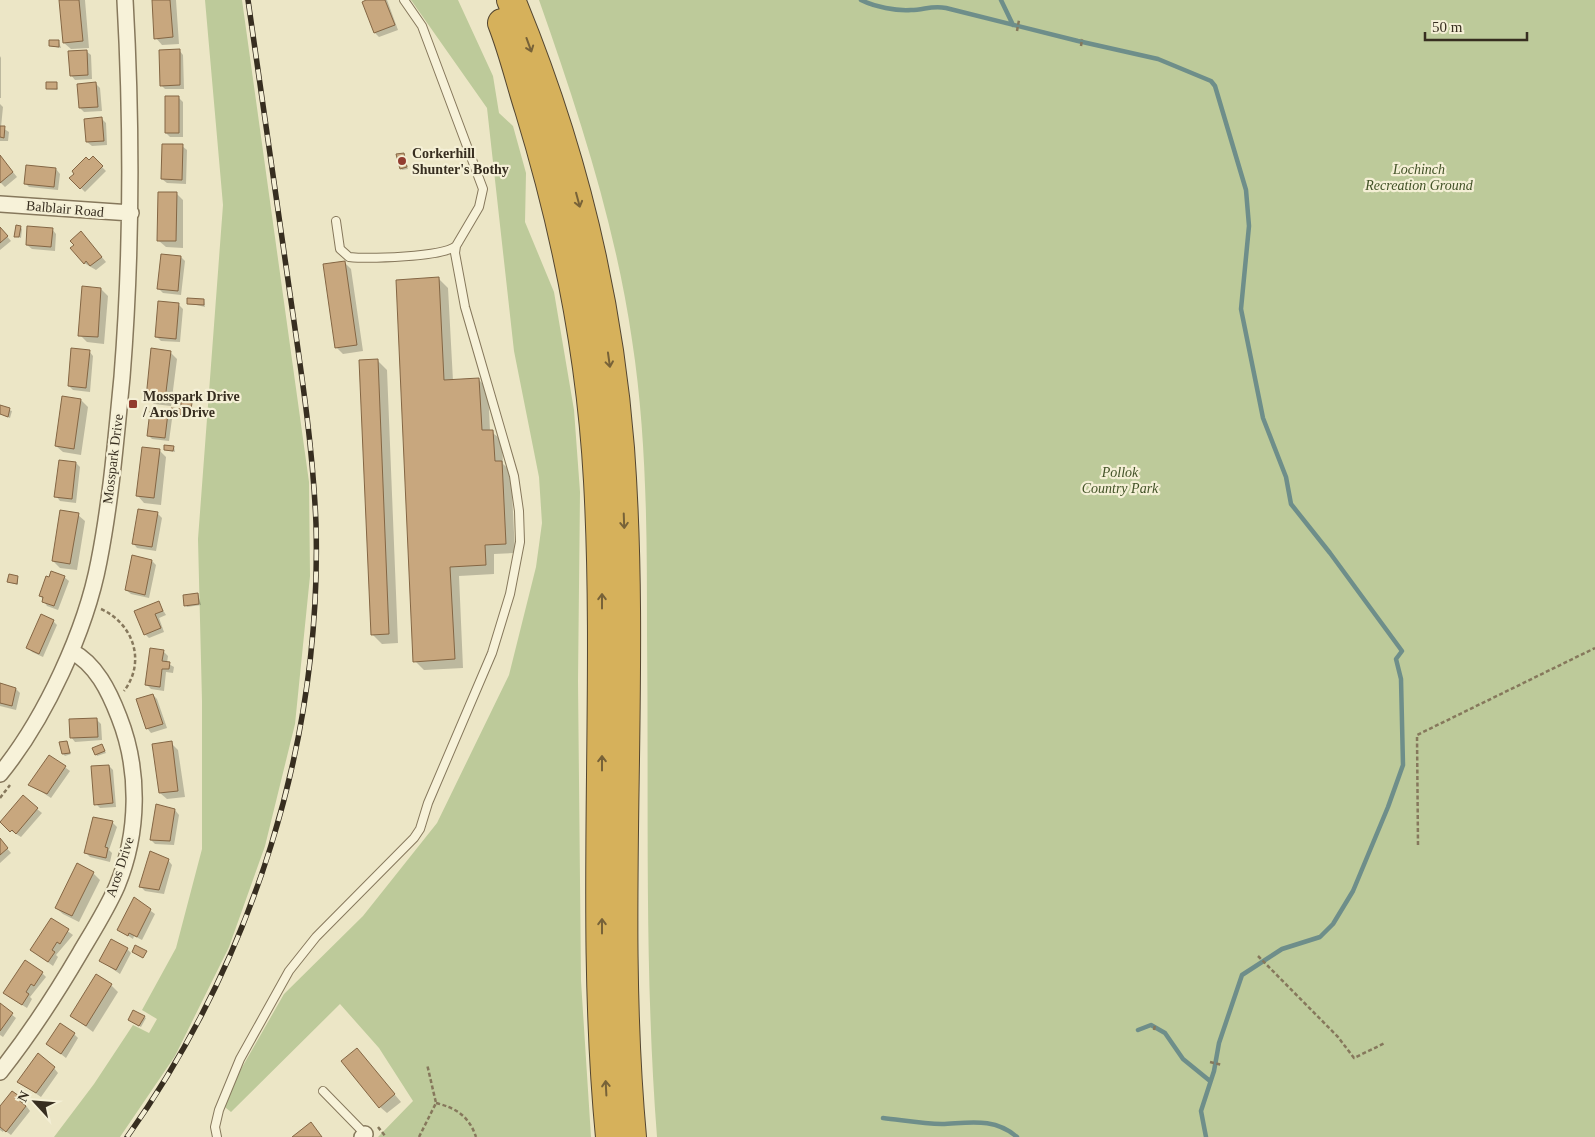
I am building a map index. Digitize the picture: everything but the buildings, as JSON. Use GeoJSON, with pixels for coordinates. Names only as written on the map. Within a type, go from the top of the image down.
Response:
{"type":"FeatureCollection","features":[{"type":"Feature","properties":{"kind":"highway"},"geometry":{"type":"LineString","coordinates":[[494,0],[506,33],[560,220],[574,283],[593,411],[601,558],[602,999],[610,1137]]}},
{"type":"Feature","properties":{"kind":"highway"},"geometry":{"type":"LineString","coordinates":[[512,0],[553,112],[580,208],[601,307],[616,414],[624,545],[624,982],[632,1137]]}},
{"type":"Feature","properties":{"kind":"street","name":"Mosspark Drive"},"geometry":{"type":"LineString","coordinates":[[2,768],[38,716],[71,651],[88,603],[99,562],[117,435],[126,325],[131,213],[130,86],[125,0]]}},
{"type":"Feature","properties":{"kind":"street","name":"Balblair Road"},"geometry":{"type":"LineString","coordinates":[[0,204],[131,213]]}},
{"type":"Feature","properties":{"kind":"street","name":"Aros Drive"},"geometry":{"type":"LineString","coordinates":[[0,1072],[61,986],[106,909],[126,858],[133,826],[134,791],[130,756],[124,728],[114,704],[96,672],[83,657],[71,651]]}},
{"type":"Feature","properties":{"kind":"lane"},"geometry":{"type":"LineString","coordinates":[[217,1137],[215,1127],[219,1110],[240,1059],[289,970],[316,937],[406,848],[420,829],[428,803],[486,669],[510,594],[519,552],[517,492],[510,460],[465,307],[455,253],[456,246],[479,207],[483,189],[422,26],[404,0]]}},
{"type":"Feature","properties":{"kind":"lane"},"geometry":{"type":"LineString","coordinates":[[336,221],[340,249],[349,257],[434,254],[456,246]]}},
{"type":"Feature","properties":{"kind":"lane"},"geometry":{"type":"LineString","coordinates":[[323,1091],[364,1136]]}},
{"type":"Feature","properties":{"kind":"path"},"geometry":{"type":"LineString","coordinates":[[1017,31],[1020,20]]}},
{"type":"Feature","properties":{"kind":"path"},"geometry":{"type":"LineString","coordinates":[[1081,46],[1082,39]]}},
{"type":"Feature","properties":{"kind":"path"},"geometry":{"type":"LineString","coordinates":[[88,603],[108,612],[126,628],[136,656],[135,671],[128,685],[114,704]]}},
{"type":"Feature","properties":{"kind":"path"},"geometry":{"type":"LineString","coordinates":[[1418,845],[1417,735],[1595,648]]}},
{"type":"Feature","properties":{"kind":"path"},"geometry":{"type":"LineString","coordinates":[[1258,956],[1338,1037],[1354,1058],[1386,1043]]}},
{"type":"Feature","properties":{"kind":"path"},"geometry":{"type":"LineString","coordinates":[[1154,1030],[1156,1025]]}},
{"type":"Feature","properties":{"kind":"path"},"geometry":{"type":"LineString","coordinates":[[1210,1062],[1222,1065]]}},
{"type":"Feature","properties":{"kind":"path"},"geometry":{"type":"LineString","coordinates":[[419,1137],[436,1103],[427,1064]]}},
{"type":"Feature","properties":{"kind":"path"},"geometry":{"type":"LineString","coordinates":[[436,1103],[455,1108],[473,1128],[476,1137]]}},
{"type":"Feature","properties":{"kind":"green space"},"geometry":{"type":"Polygon","coordinates":[[[205,0],[242,0],[309,482],[310,576],[295,724],[265,846],[229,947],[175,1056],[120,1137],[54,1137],[94,1084],[133,1025],[149,1033],[157,1019],[142,1010],[176,948],[202,849],[202,701],[198,539],[223,205],[205,0]]]}},
{"type":"Feature","properties":{"kind":"green space"},"geometry":{"type":"Polygon","coordinates":[[[411,0],[458,0],[493,76],[499,113],[513,126],[526,173],[525,222],[554,292],[574,410],[580,492],[578,681],[581,981],[591,1137],[378,1137],[413,1101],[379,1048],[340,1004],[231,1112],[221,1104],[284,994],[363,916],[437,823],[509,675],[536,567],[542,523],[539,477],[514,351],[487,108],[411,0]]]}},
{"type":"Feature","properties":{"kind":"green space","name":"Pollok Country Park"},"geometry":{"type":"Polygon","coordinates":[[[539,0],[1595,0],[1595,1137],[657,1137],[650,1012],[646,523],[641,413],[632,340],[616,253],[594,168],[539,0]]]}},
{"type":"Feature","properties":{"kind":"waterway"},"geometry":{"type":"LineString","coordinates":[[861,0],[879,7],[899,10],[946,8],[1158,59],[1211,81],[1215,86],[1246,190],[1249,226],[1241,309],[1263,418],[1286,477],[1291,504],[1330,553],[1402,651],[1396,659],[1401,679],[1403,765],[1388,807],[1353,891],[1333,924],[1320,937],[1282,949],[1242,975],[1219,1043],[1214,1071],[1201,1111],[1206,1137]]}},
{"type":"Feature","properties":{"kind":"waterway"},"geometry":{"type":"LineString","coordinates":[[1001,0],[1013,25]]}},
{"type":"Feature","properties":{"kind":"waterway"},"geometry":{"type":"LineString","coordinates":[[1138,1030],[1151,1025],[1165,1033],[1183,1059],[1210,1081]]}},
{"type":"Feature","properties":{"kind":"waterway"},"geometry":{"type":"LineString","coordinates":[[883,1118],[935,1124],[972,1122],[990,1124],[999,1126],[1017,1137]]}},
{"type":"Feature","properties":{"kind":"railway"},"geometry":{"type":"LineString","coordinates":[[127,1137],[172,1069],[211,997],[244,922],[271,846],[292,767],[307,686],[315,605],[316,524],[312,466],[302,380],[248,0]]}},
{"type":"Feature","properties":{"kind":"place","name":"Corkerhill Shunter's Bothy"},"geometry":{"type":"Point","coordinates":[402,161]}},
{"type":"Feature","properties":{"kind":"place","name":"Mosspark Drive / Aros Drive"},"geometry":{"type":"Point","coordinates":[133,404]}},
{"type":"Feature","properties":{"kind":"park label","name":"Lochinch Recreation Ground"},"geometry":{"type":"Point","coordinates":[1419,177]}}]}
